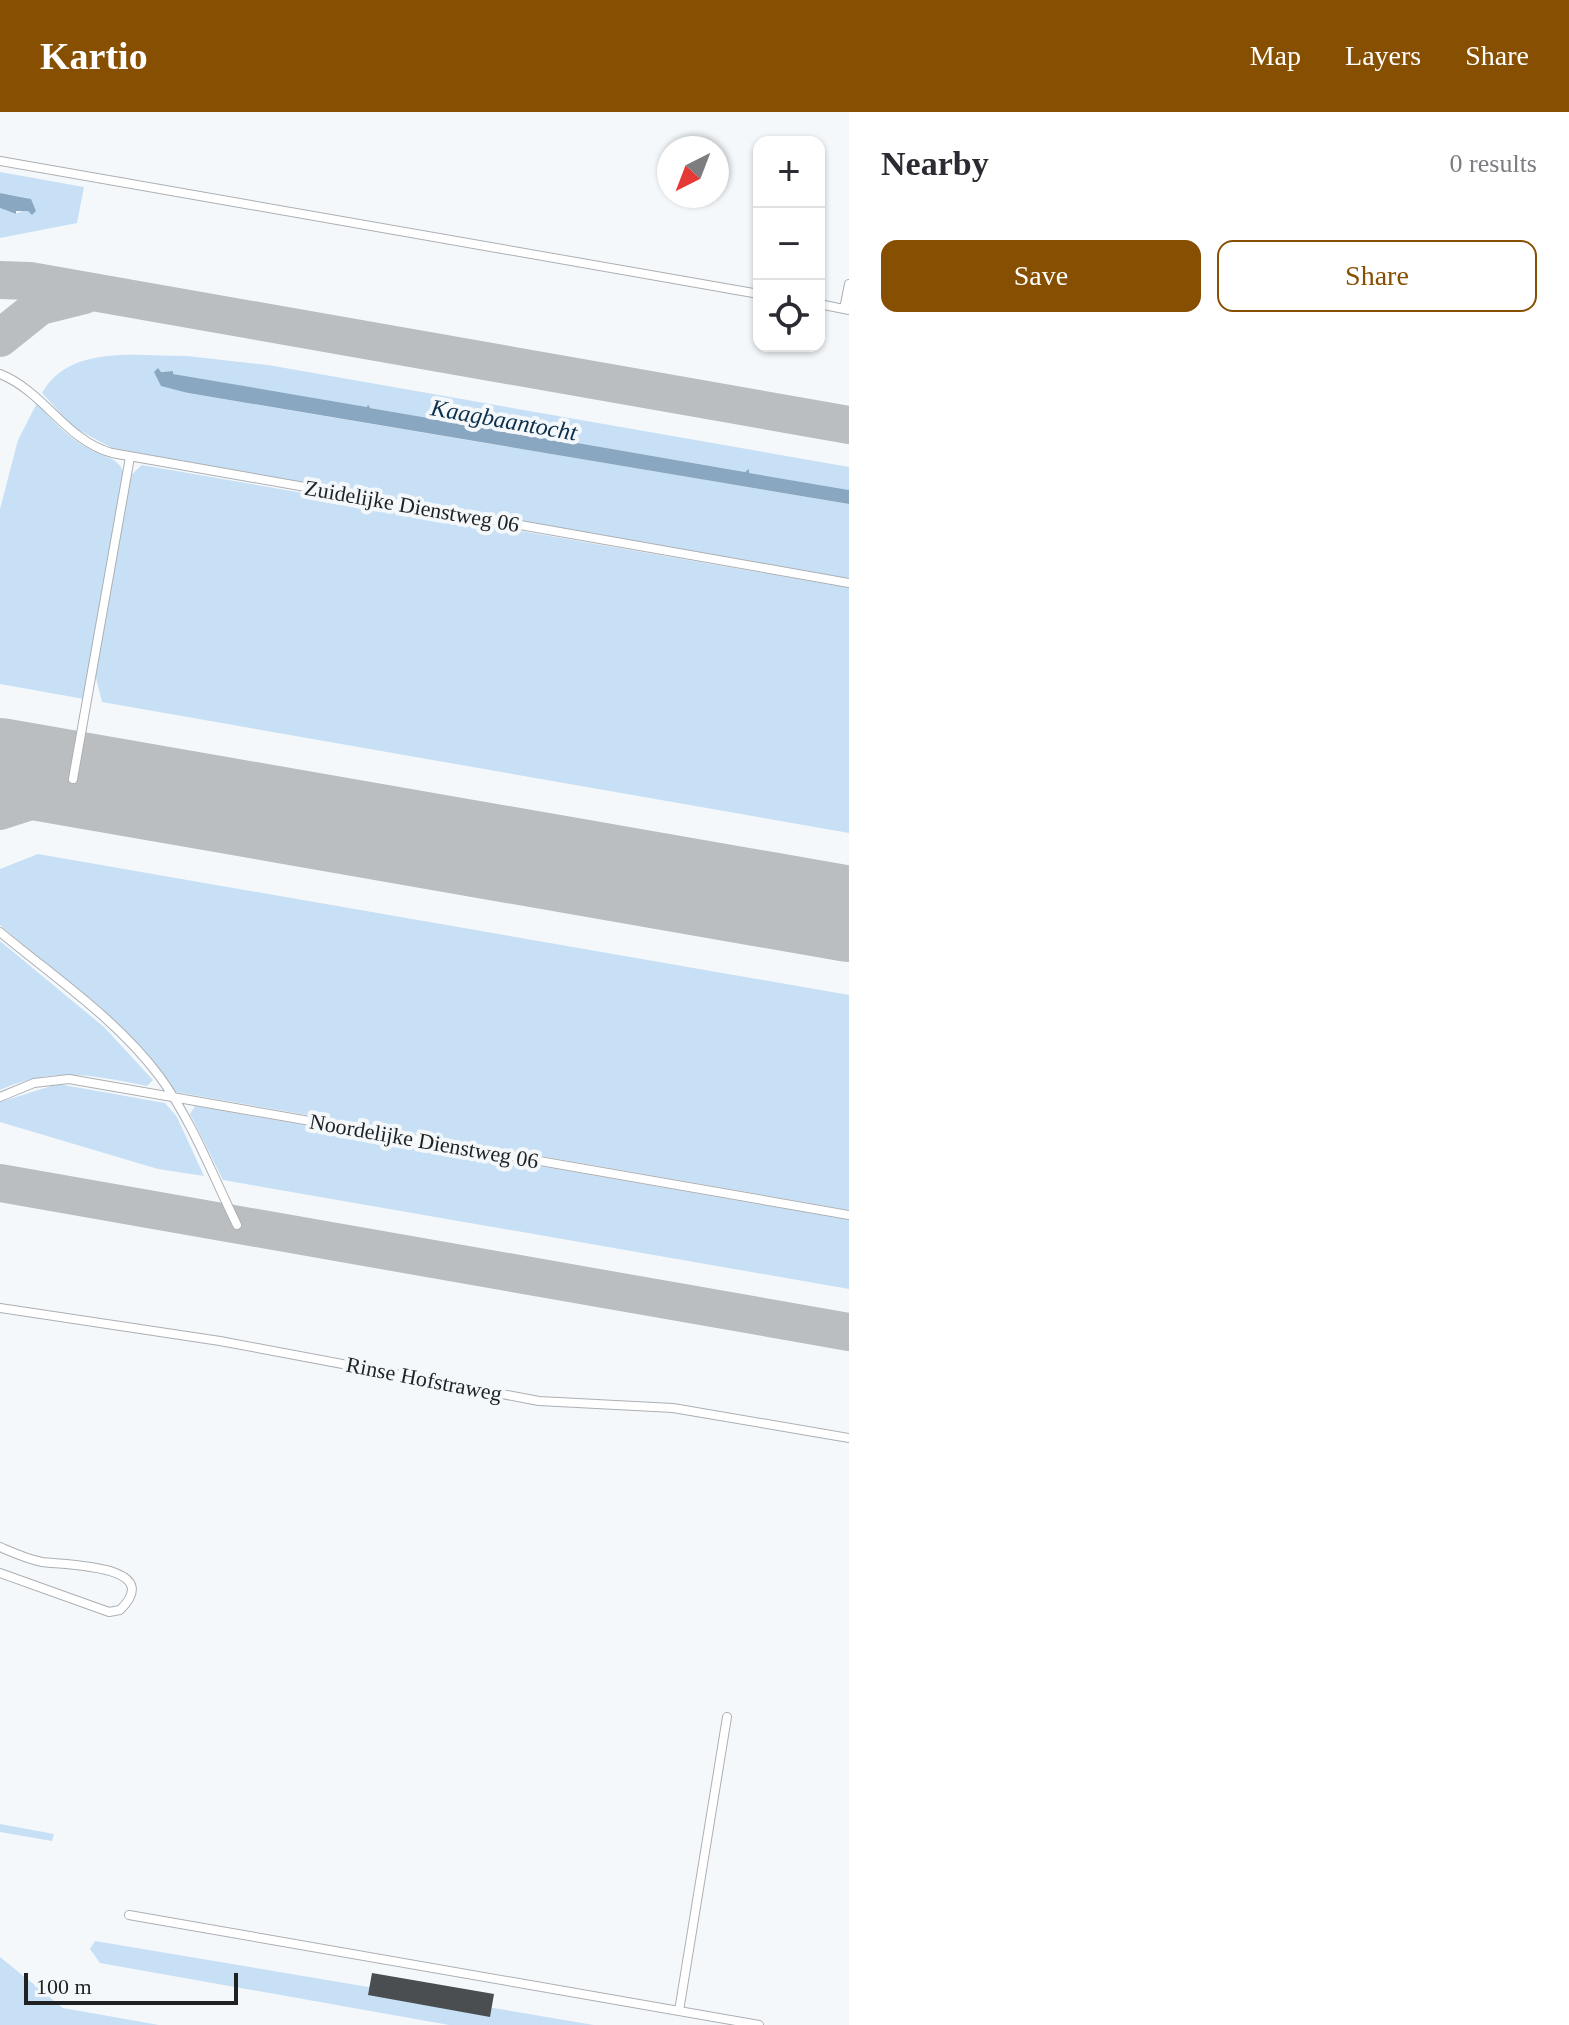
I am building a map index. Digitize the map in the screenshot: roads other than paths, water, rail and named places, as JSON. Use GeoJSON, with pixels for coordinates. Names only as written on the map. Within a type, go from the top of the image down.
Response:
{"type":"FeatureCollection","features":[{"type":"Feature","properties":{"kind":"lane"},"geometry":{"type":"LineString","coordinates":[[0,161],[753,293]]}},
{"type":"Feature","properties":{"kind":"lane"},"geometry":{"type":"LineString","coordinates":[[825,305],[847,309],[849,284]]}},
{"type":"Feature","properties":{"kind":"lane","name":"Zuidelijke Dienstweg 06"},"geometry":{"type":"LineString","coordinates":[[0,374],[31,391],[84,441],[130,457],[849,583]]}},
{"type":"Feature","properties":{"kind":"lane"},"geometry":{"type":"LineString","coordinates":[[73,779],[130,457]]}},
{"type":"Feature","properties":{"kind":"lane"},"geometry":{"type":"LineString","coordinates":[[0,932],[122,1034],[174,1097],[237,1225]]}},
{"type":"Feature","properties":{"kind":"lane","name":"Noordelijke Dienstweg 06"},"geometry":{"type":"LineString","coordinates":[[0,1097],[34,1083],[64,1079],[849,1215]]}},
{"type":"Feature","properties":{"kind":"lane","name":"Rinse Hofstraweg"},"geometry":{"type":"LineString","coordinates":[[0,1308],[234,1343],[539,1401],[673,1408],[849,1438]]}},
{"type":"Feature","properties":{"kind":"lane"},"geometry":{"type":"LineString","coordinates":[[0,1547],[39,1561],[117,1571],[128,1583],[130,1595],[123,1607],[109,1612],[0,1573]]}},
{"type":"Feature","properties":{"kind":"lane"},"geometry":{"type":"LineString","coordinates":[[679,2011],[727,1717]]}},
{"type":"Feature","properties":{"kind":"lane"},"geometry":{"type":"LineString","coordinates":[[129,1915],[759,2025]]}},
{"type":"Feature","properties":{"kind":"water label","name":"Kaagbaantocht"},"geometry":{"type":"Point","coordinates":[504,420]}}]}
